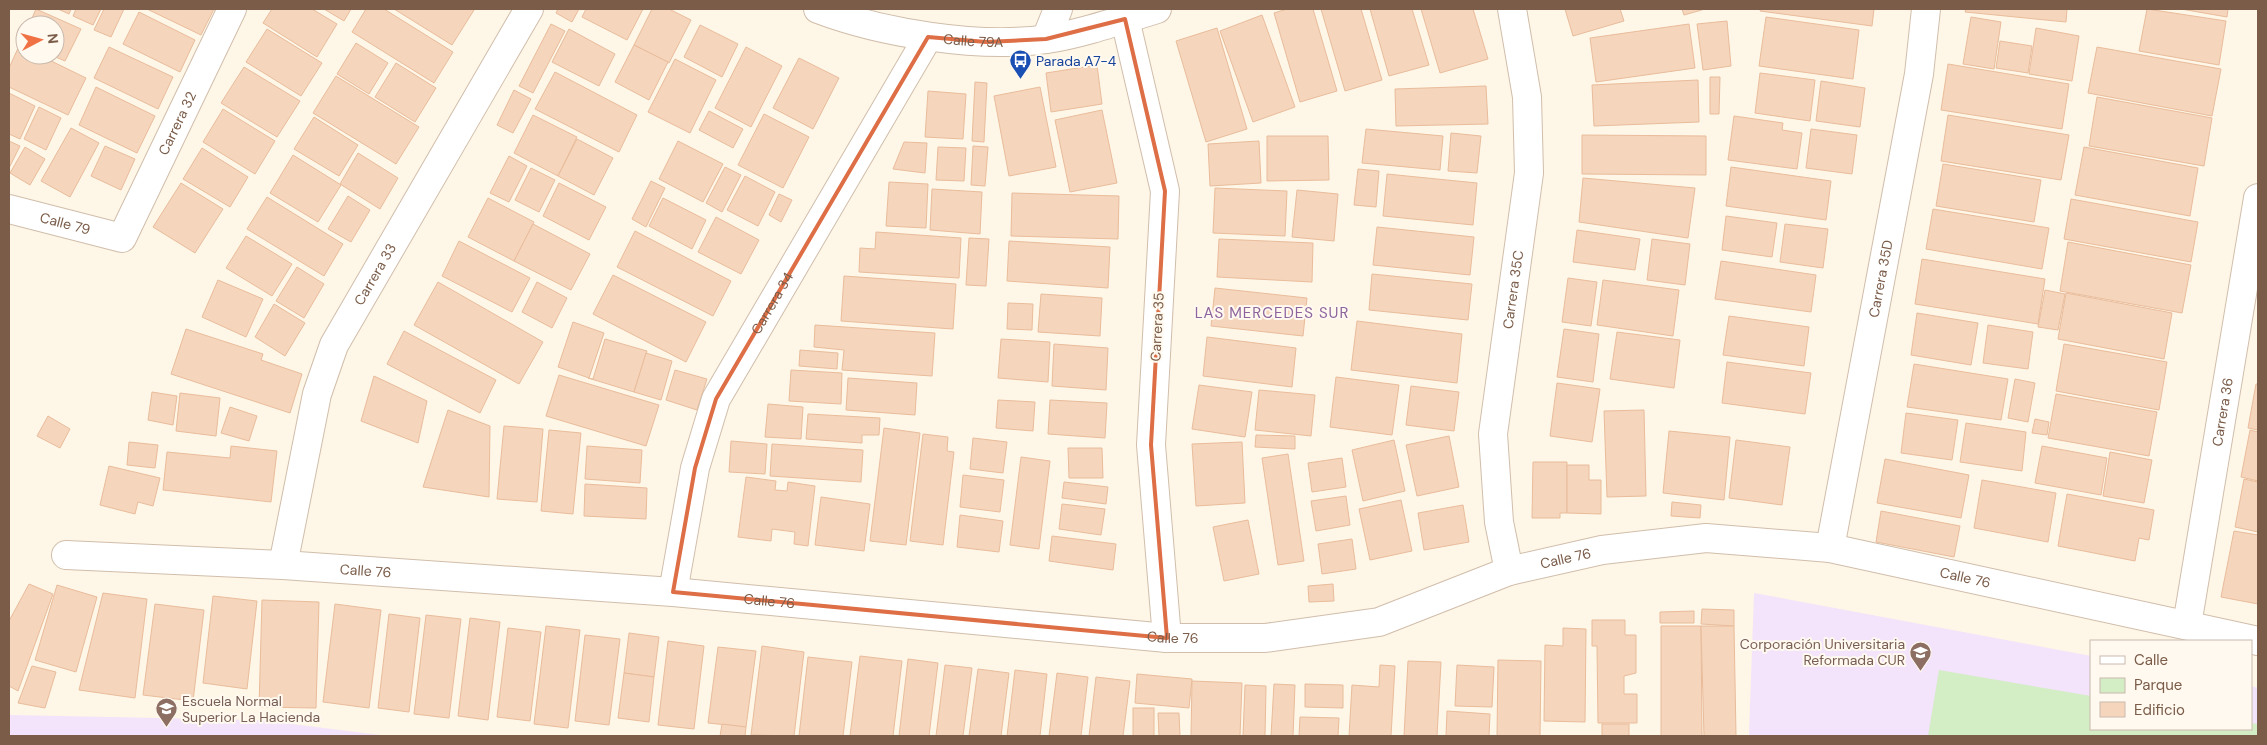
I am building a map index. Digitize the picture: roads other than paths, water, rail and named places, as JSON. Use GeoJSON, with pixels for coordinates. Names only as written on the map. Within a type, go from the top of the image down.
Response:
{"type":"FeatureCollection","features":[{"type":"Feature","properties":{"kind":"street","name":"Carrera 32"},"geometry":{"type":"LineString","coordinates":[[122,238],[232,9]]}},
{"type":"Feature","properties":{"kind":"street","name":"Carrera 33"},"geometry":{"type":"LineString","coordinates":[[282,566],[317,394],[334,345],[529,9]]}},
{"type":"Feature","properties":{"kind":"street","name":"Calle 79A"},"geometry":{"type":"LineString","coordinates":[[818,9],[836,16],[928,37],[986,42],[1046,39],[1157,9]]}},
{"type":"Feature","properties":{"kind":"street"},"geometry":{"type":"LineString","coordinates":[[1046,39],[1058,9]]}},
{"type":"Feature","properties":{"kind":"street","name":"Carrera 35C"},"geometry":{"type":"LineString","coordinates":[[1509,571],[1499,522],[1493,434],[1529,173],[1527,97],[1512,9]]}},
{"type":"Feature","properties":{"kind":"street","name":"Carrera 35D"},"geometry":{"type":"LineString","coordinates":[[1830,548],[1919,74],[1926,9]]}},
{"type":"Feature","properties":{"kind":"street","name":"Carrera 35"},"geometry":{"type":"LineString","coordinates":[[1125,19],[1165,190],[1151,445],[1167,638]]}},
{"type":"Feature","properties":{"kind":"street","name":"Carrera 34"},"geometry":{"type":"LineString","coordinates":[[673,592],[695,468],[716,399],[928,37]]}},
{"type":"Feature","properties":{"kind":"street","name":"Carrera 36"},"geometry":{"type":"LineString","coordinates":[[2187,625],[2258,198]]}},
{"type":"Feature","properties":{"kind":"street","name":"Calle 79"},"geometry":{"type":"LineString","coordinates":[[9,209],[122,238]]}},
{"type":"Feature","properties":{"kind":"street","name":"Calle 76"},"geometry":{"type":"LineString","coordinates":[[66,555],[282,566],[673,592],[1167,638],[1266,638],[1379,622],[1509,571],[1602,550],[1706,538],[1830,548],[2258,641]]}},
{"type":"Feature","properties":{"kind":"place","name":"Parada A7-4"},"geometry":{"type":"Point","coordinates":[1020,80]}},
{"type":"Feature","properties":{"kind":"place","name":"Corporación Universitaria Reformada CUR"},"geometry":{"type":"Point","coordinates":[1921,671]}},
{"type":"Feature","properties":{"kind":"place","name":"Escuela Normal Superior La Hacienda"},"geometry":{"type":"Point","coordinates":[166,728]}},
{"type":"Feature","properties":{"kind":"district","name":"LAS MERCEDES SUR"},"geometry":{"type":"Point","coordinates":[1272,313]}}]}
